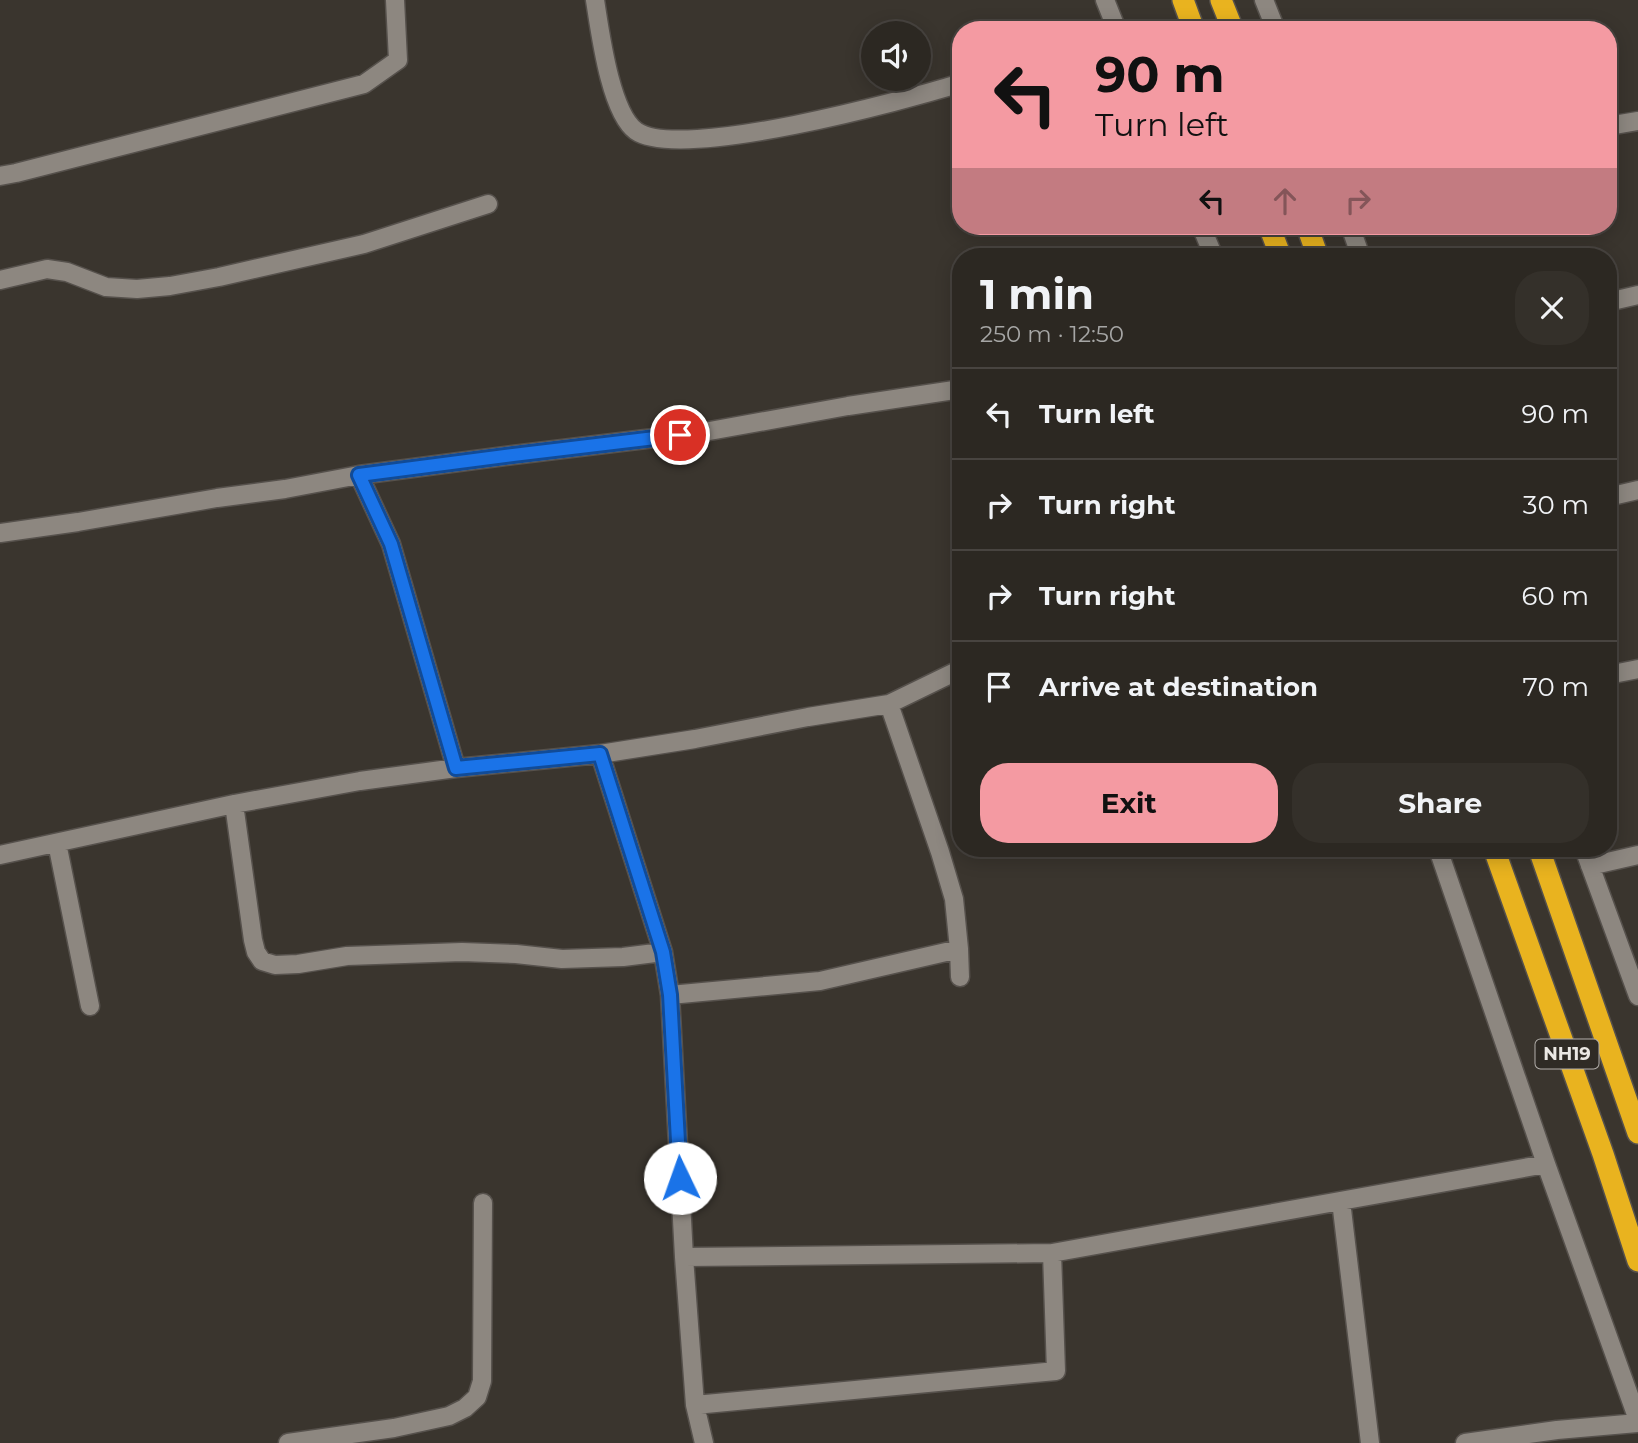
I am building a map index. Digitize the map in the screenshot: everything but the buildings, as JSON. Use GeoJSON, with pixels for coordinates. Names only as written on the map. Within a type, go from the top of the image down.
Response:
{"type":"FeatureCollection","features":[{"type":"Feature","properties":{"kind":"highway"},"geometry":{"type":"LineString","coordinates":[[1183,0],[1191,21]]}},
{"type":"Feature","properties":{"kind":"highway"},"geometry":{"type":"LineString","coordinates":[[1221,0],[1229,21]]}},
{"type":"Feature","properties":{"kind":"highway","name":"NH19"},"geometry":{"type":"LineString","coordinates":[[1497,857],[1603,1154],[1638,1261]]}},
{"type":"Feature","properties":{"kind":"highway","name":"NH19"},"geometry":{"type":"LineString","coordinates":[[1542,857],[1638,1133]]}},
{"type":"Feature","properties":{"kind":"street"},"geometry":{"type":"LineString","coordinates":[[0,176],[364,84],[398,60],[395,0]]}},
{"type":"Feature","properties":{"kind":"street"},"geometry":{"type":"LineString","coordinates":[[595,0],[605,58],[619,109],[635,131],[649,137],[713,139],[758,132],[952,86]]}},
{"type":"Feature","properties":{"kind":"street"},"geometry":{"type":"LineString","coordinates":[[1105,0],[1112,21]]}},
{"type":"Feature","properties":{"kind":"street"},"geometry":{"type":"LineString","coordinates":[[1264,0],[1272,21]]}},
{"type":"Feature","properties":{"kind":"street"},"geometry":{"type":"LineString","coordinates":[[1617,124],[1638,121]]}},
{"type":"Feature","properties":{"kind":"street"},"geometry":{"type":"LineString","coordinates":[[0,281],[47,269],[67,272],[106,287],[137,289],[170,286],[364,244],[488,205]]}},
{"type":"Feature","properties":{"kind":"street"},"geometry":{"type":"LineString","coordinates":[[1617,300],[1638,295]]}},
{"type":"Feature","properties":{"kind":"street"},"geometry":{"type":"LineString","coordinates":[[0,533],[359,475],[704,432],[952,390]]}},
{"type":"Feature","properties":{"kind":"street"},"geometry":{"type":"LineString","coordinates":[[359,475],[391,544],[456,768]]}},
{"type":"Feature","properties":{"kind":"street"},"geometry":{"type":"LineString","coordinates":[[1617,495],[1638,490]]}},
{"type":"Feature","properties":{"kind":"street"},"geometry":{"type":"LineString","coordinates":[[1617,673],[1638,669]]}},
{"type":"Feature","properties":{"kind":"street"},"geometry":{"type":"LineString","coordinates":[[0,855],[234,804],[360,781],[456,768],[600,754],[889,704],[952,673]]}},
{"type":"Feature","properties":{"kind":"street"},"geometry":{"type":"LineString","coordinates":[[889,704],[954,899],[960,976]]}},
{"type":"Feature","properties":{"kind":"street"},"geometry":{"type":"LineString","coordinates":[[600,754],[663,952],[670,995],[695,1405],[704,1443]]}},
{"type":"Feature","properties":{"kind":"street"},"geometry":{"type":"LineString","coordinates":[[234,804],[253,940],[262,961],[275,965],[298,964],[347,957],[462,952],[562,959],[623,957],[663,952]]}},
{"type":"Feature","properties":{"kind":"street"},"geometry":{"type":"LineString","coordinates":[[57,843],[90,1006]]}},
{"type":"Feature","properties":{"kind":"street"},"geometry":{"type":"LineString","coordinates":[[1617,856],[1638,855]]}},
{"type":"Feature","properties":{"kind":"street"},"geometry":{"type":"LineString","coordinates":[[1441,857],[1638,1422],[1465,1443]]}},
{"type":"Feature","properties":{"kind":"street"},"geometry":{"type":"LineString","coordinates":[[1587,857],[1638,996]]}},
{"type":"Feature","properties":{"kind":"street"},"geometry":{"type":"LineString","coordinates":[[670,995],[820,981],[959,949]]}},
{"type":"Feature","properties":{"kind":"street"},"geometry":{"type":"LineString","coordinates":[[684,1257],[1052,1253],[1546,1164]]}},
{"type":"Feature","properties":{"kind":"street"},"geometry":{"type":"LineString","coordinates":[[1341,1201],[1370,1443]]}},
{"type":"Feature","properties":{"kind":"street"},"geometry":{"type":"LineString","coordinates":[[288,1443],[449,1416],[465,1408],[477,1397],[482,1381],[483,1203]]}},
{"type":"Feature","properties":{"kind":"street"},"geometry":{"type":"LineString","coordinates":[[695,1405],[1056,1371],[1052,1253]]}},
{"type":"Feature","properties":{"kind":"route"},"geometry":{"type":"LineString","coordinates":[[680,435],[359,475],[391,544],[456,768],[600,754],[663,952],[670,995],[680,1178]]}}]}
